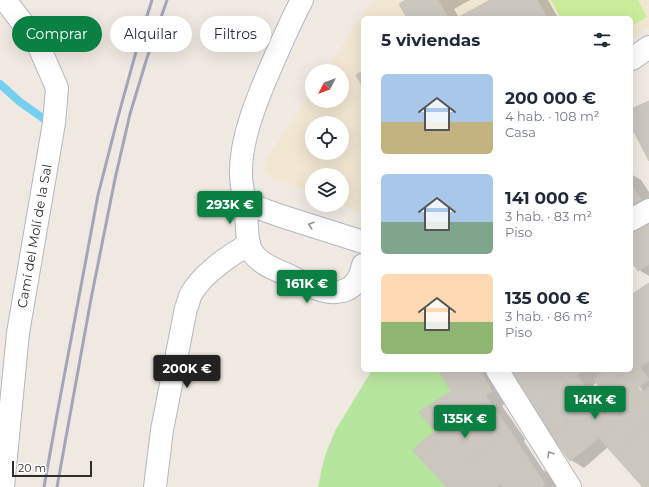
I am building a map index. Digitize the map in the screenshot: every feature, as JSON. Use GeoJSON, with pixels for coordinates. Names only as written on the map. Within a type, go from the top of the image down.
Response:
{"type":"FeatureCollection","features":[{"type":"Feature","properties":{"kind":"street","name":"Camí del Molí de la Sal"},"geometry":{"type":"LineString","coordinates":[[2,487],[18,333],[54,123],[57,88],[37,42],[5,0]]}},
{"type":"Feature","properties":{"kind":"street"},"geometry":{"type":"LineString","coordinates":[[302,0],[288,26],[265,80],[254,109],[246,137],[241,172],[246,203],[249,244],[252,252],[262,263],[315,289],[328,292],[349,290],[357,282],[361,275]]}},
{"type":"Feature","properties":{"kind":"street"},"geometry":{"type":"LineString","coordinates":[[246,203],[281,216],[361,241]]}},
{"type":"Feature","properties":{"kind":"street"},"geometry":{"type":"LineString","coordinates":[[633,219],[649,210]]}},
{"type":"Feature","properties":{"kind":"street"},"geometry":{"type":"LineString","coordinates":[[154,487],[162,430],[186,308],[190,296],[199,283],[217,265],[249,244]]}},
{"type":"Feature","properties":{"kind":"street"},"geometry":{"type":"LineString","coordinates":[[498,372],[570,487]]}},
{"type":"Feature","properties":{"kind":"shaded area"},"geometry":{"type":"Polygon","coordinates":[[[373,0],[649,0],[649,27],[633,37],[633,16],[362,16],[373,0]]]}},
{"type":"Feature","properties":{"kind":"shaded area"},"geometry":{"type":"Polygon","coordinates":[[[361,18],[361,213],[349,208],[349,168],[305,168],[305,190],[264,173],[267,158],[305,101],[305,108],[349,108],[349,64],[330,64],[361,18]]]}},
{"type":"Feature","properties":{"kind":"green space"},"geometry":{"type":"Polygon","coordinates":[[[551,0],[638,0],[647,17],[633,25],[633,16],[560,16],[551,0]]]}},
{"type":"Feature","properties":{"kind":"green space"},"geometry":{"type":"Polygon","coordinates":[[[371,372],[439,372],[451,391],[419,412],[435,431],[412,450],[447,487],[318,487],[326,453],[335,431],[371,372]]]}},
{"type":"Feature","properties":{"kind":"building"},"geometry":{"type":"Polygon","coordinates":[[[406,0],[438,0],[447,16],[406,16],[399,4],[406,0]]]}},
{"type":"Feature","properties":{"kind":"building"},"geometry":{"type":"Polygon","coordinates":[[[490,0],[537,0],[546,16],[461,16],[490,0]]]}},
{"type":"Feature","properties":{"kind":"building"},"geometry":{"type":"Polygon","coordinates":[[[361,72],[361,84],[356,75],[361,72]]]}},
{"type":"Feature","properties":{"kind":"building"},"geometry":{"type":"Polygon","coordinates":[[[649,101],[649,161],[633,130],[633,108],[649,101]]]}},
{"type":"Feature","properties":{"kind":"building"},"geometry":{"type":"Polygon","coordinates":[[[633,187],[643,202],[633,207],[633,187]]]}},
{"type":"Feature","properties":{"kind":"building"},"geometry":{"type":"Polygon","coordinates":[[[649,218],[649,264],[638,271],[633,264],[633,225],[649,218]]]}},
{"type":"Feature","properties":{"kind":"building"},"geometry":{"type":"Polygon","coordinates":[[[649,283],[649,361],[633,370],[633,294],[649,283]]]}},
{"type":"Feature","properties":{"kind":"building"},"geometry":{"type":"Polygon","coordinates":[[[640,366],[649,380],[638,387],[628,373],[633,372],[633,370],[640,366]]]}},
{"type":"Feature","properties":{"kind":"building"},"geometry":{"type":"Polygon","coordinates":[[[439,372],[481,372],[492,391],[452,415],[460,426],[419,457],[412,450],[435,431],[419,412],[451,391],[439,372]]]}},
{"type":"Feature","properties":{"kind":"building"},"geometry":{"type":"Polygon","coordinates":[[[508,372],[581,372],[532,412],[508,372]]]}},
{"type":"Feature","properties":{"kind":"building"},"geometry":{"type":"Polygon","coordinates":[[[601,372],[626,372],[603,393],[594,379],[601,372]]]}},
{"type":"Feature","properties":{"kind":"building"},"geometry":{"type":"Polygon","coordinates":[[[628,372],[643,394],[611,423],[599,438],[570,461],[550,435],[594,400],[604,415],[621,399],[611,386],[628,372]]]}},
{"type":"Feature","properties":{"kind":"building"},"geometry":{"type":"Polygon","coordinates":[[[577,375],[594,400],[550,435],[532,412],[577,375]]]}},
{"type":"Feature","properties":{"kind":"building"},"geometry":{"type":"Polygon","coordinates":[[[649,387],[649,417],[640,424],[642,427],[628,438],[632,442],[615,456],[599,438],[611,423],[649,387]]]}},
{"type":"Feature","properties":{"kind":"building"},"geometry":{"type":"Polygon","coordinates":[[[485,395],[509,429],[465,465],[445,485],[419,457],[460,426],[452,415],[485,395]]]}},
{"type":"Feature","properties":{"kind":"building"},"geometry":{"type":"Polygon","coordinates":[[[649,417],[649,477],[641,485],[615,456],[632,442],[628,438],[642,427],[640,424],[649,417]]]}},
{"type":"Feature","properties":{"kind":"building"},"geometry":{"type":"Polygon","coordinates":[[[509,429],[530,461],[504,487],[499,483],[497,487],[447,487],[445,485],[465,465],[509,429]]]}},
{"type":"Feature","properties":{"kind":"building"},"geometry":{"type":"Polygon","coordinates":[[[530,461],[545,484],[542,487],[504,487],[530,461]]]}},
{"type":"Feature","properties":{"kind":"building"},"geometry":{"type":"Polygon","coordinates":[[[649,477],[649,487],[642,487],[641,485],[649,477]]]}},
{"type":"Feature","properties":{"kind":"waterway"},"geometry":{"type":"LineString","coordinates":[[0,84],[20,102],[47,121]]}},
{"type":"Feature","properties":{"kind":"railway"},"geometry":{"type":"LineString","coordinates":[[44,487],[98,195],[139,41],[152,0]]}},
{"type":"Feature","properties":{"kind":"railway"},"geometry":{"type":"LineString","coordinates":[[57,487],[91,299],[115,179],[130,114],[167,0]]}}]}
